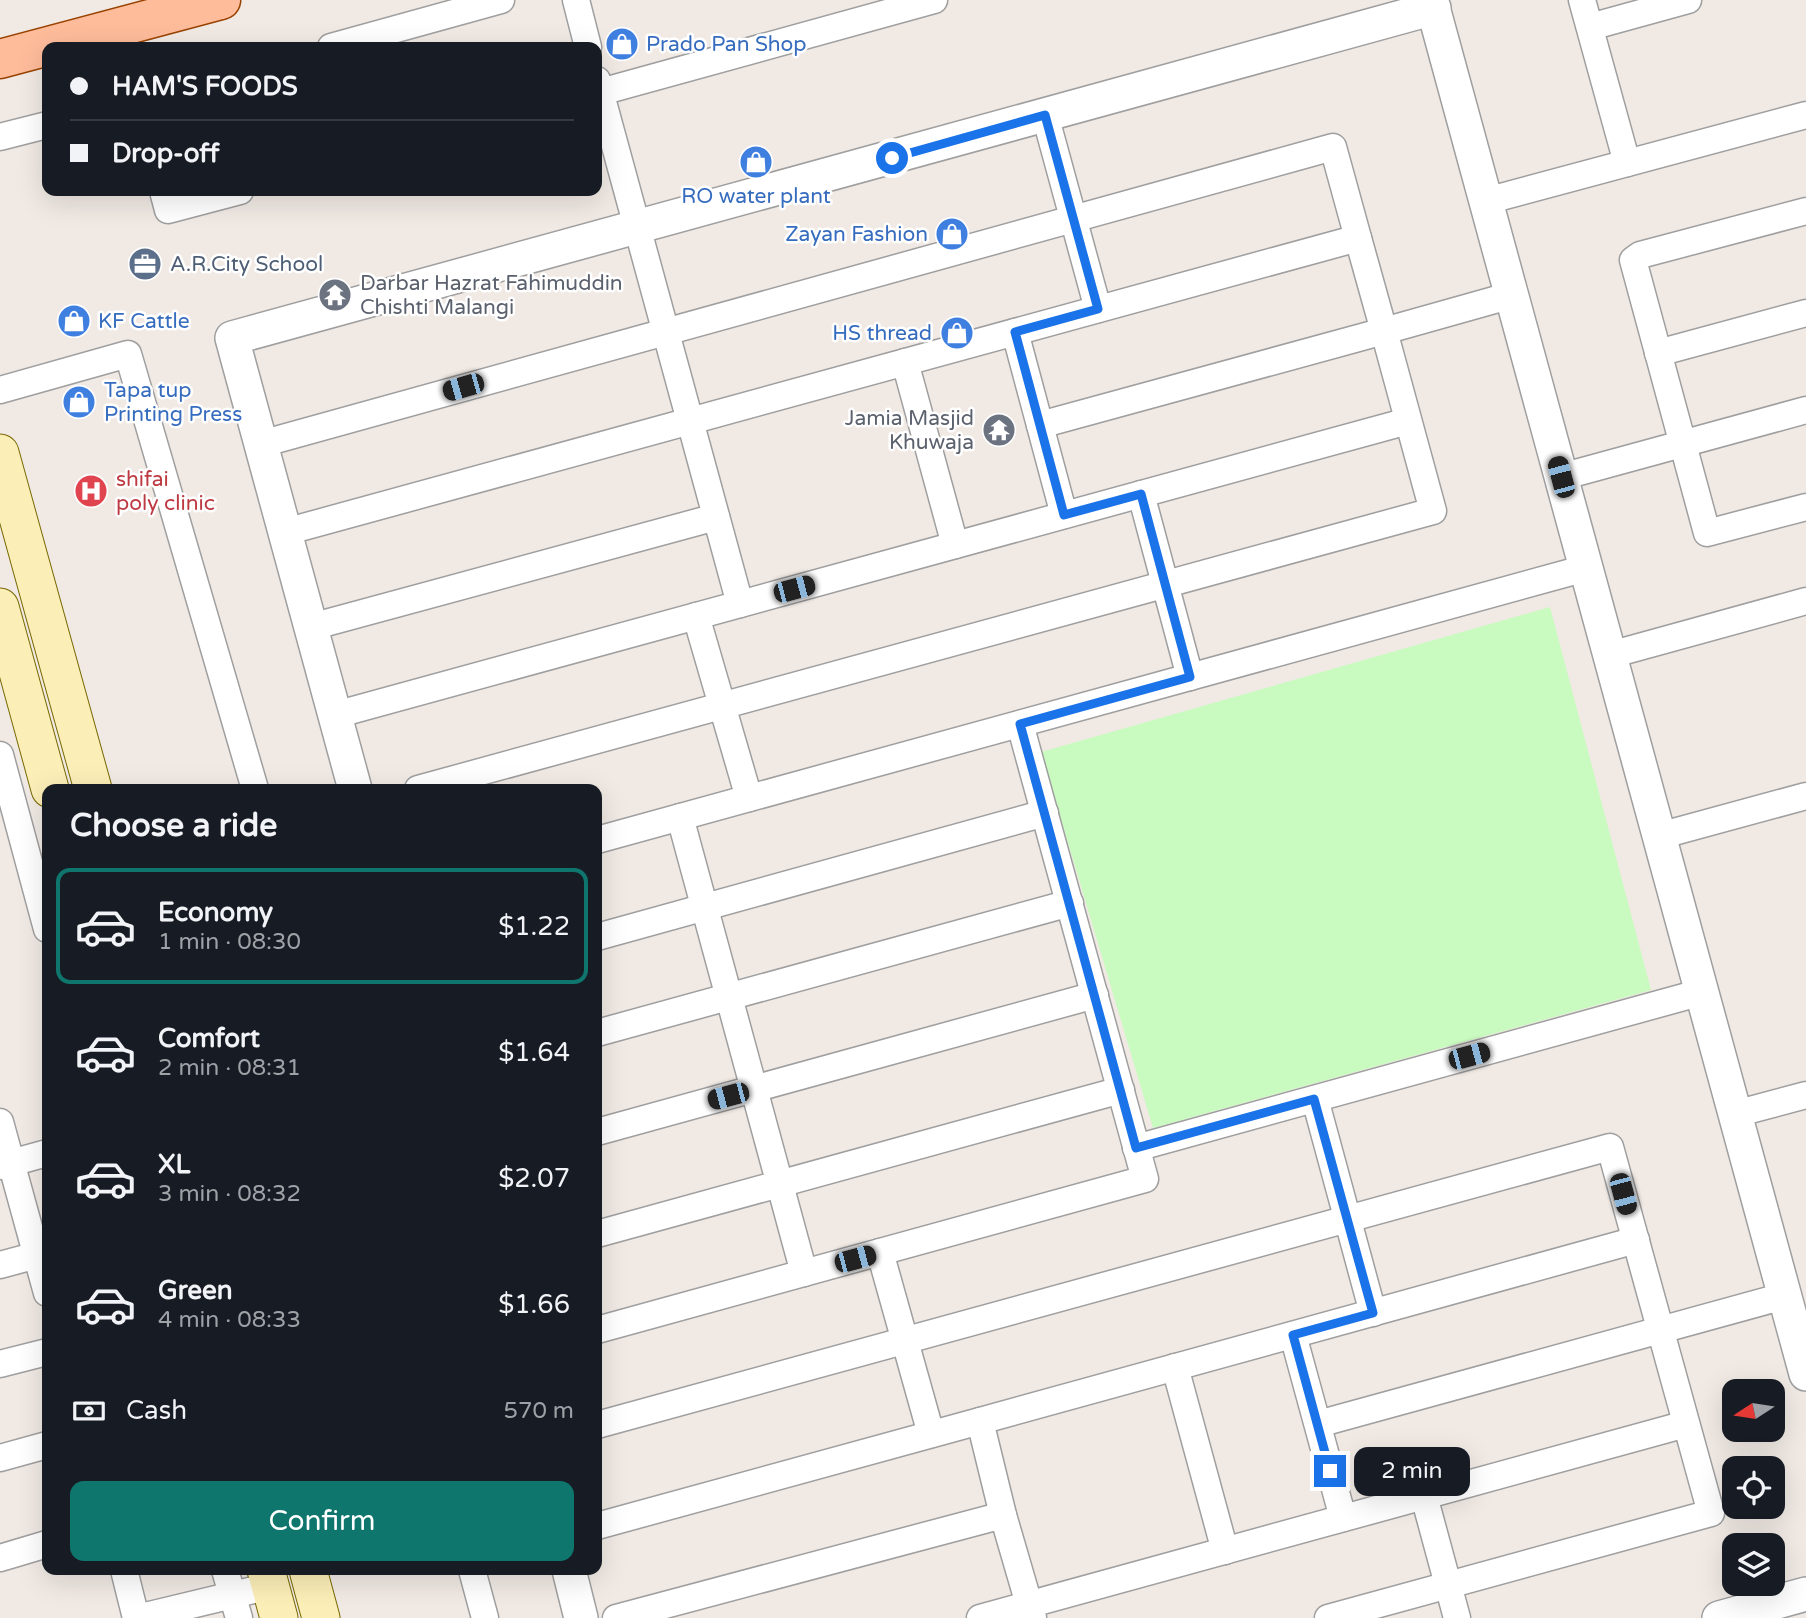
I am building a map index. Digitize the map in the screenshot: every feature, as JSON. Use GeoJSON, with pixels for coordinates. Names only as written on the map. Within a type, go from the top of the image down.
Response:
{"type":"FeatureCollection","features":[{"type":"Feature","properties":{"kind":"main road"},"geometry":{"type":"LineString","coordinates":[[64,42],[221,0]]}},
{"type":"Feature","properties":{"kind":"main road"},"geometry":{"type":"LineString","coordinates":[[0,59],[42,48]]}},
{"type":"Feature","properties":{"kind":"main road"},"geometry":{"type":"LineString","coordinates":[[0,453],[92,784]]}},
{"type":"Feature","properties":{"kind":"main road"},"geometry":{"type":"LineString","coordinates":[[0,607],[47,779]]}},
{"type":"Feature","properties":{"kind":"main road"},"geometry":{"type":"LineString","coordinates":[[309,1575],[321,1618]]}},
{"type":"Feature","properties":{"kind":"street"},"geometry":{"type":"LineString","coordinates":[[349,42],[501,0]]}},
{"type":"Feature","properties":{"kind":"street"},"geometry":{"type":"LineString","coordinates":[[576,0],[587,42]]}},
{"type":"Feature","properties":{"kind":"street"},"geometry":{"type":"LineString","coordinates":[[602,87],[934,0]]}},
{"type":"Feature","properties":{"kind":"street"},"geometry":{"type":"LineString","coordinates":[[1583,0],[1627,163]]}},
{"type":"Feature","properties":{"kind":"street"},"geometry":{"type":"LineString","coordinates":[[1590,27],[1688,0]]}},
{"type":"Feature","properties":{"kind":"street"},"geometry":{"type":"LineString","coordinates":[[354,784],[232,338],[1045,115],[1432,4],[1735,1114],[1793,1301],[1806,1374]]}},
{"type":"Feature","properties":{"kind":"street"},"geometry":{"type":"LineString","coordinates":[[602,102],[740,604]]}},
{"type":"Feature","properties":{"kind":"street"},"geometry":{"type":"LineString","coordinates":[[1045,115],[1098,309]]}},
{"type":"Feature","properties":{"kind":"street"},"geometry":{"type":"LineString","coordinates":[[1486,201],[1806,115]]}},
{"type":"Feature","properties":{"kind":"street"},"geometry":{"type":"LineString","coordinates":[[0,137],[42,126]]}},
{"type":"Feature","properties":{"kind":"street"},"geometry":{"type":"LineString","coordinates":[[261,444],[1333,147],[1433,511],[436,784]]}},
{"type":"Feature","properties":{"kind":"street"},"geometry":{"type":"LineString","coordinates":[[164,196],[168,211],[222,196]]}},
{"type":"Feature","properties":{"kind":"street"},"geometry":{"type":"LineString","coordinates":[[1806,211],[1640,255],[1633,260],[1707,533],[1806,507]]}},
{"type":"Feature","properties":{"kind":"street"},"geometry":{"type":"LineString","coordinates":[[285,532],[1359,238]]}},
{"type":"Feature","properties":{"kind":"street"},"geometry":{"type":"LineString","coordinates":[[1040,425],[1512,295]]}},
{"type":"Feature","properties":{"kind":"street"},"geometry":{"type":"LineString","coordinates":[[1658,353],[1806,313]]}},
{"type":"Feature","properties":{"kind":"street"},"geometry":{"type":"LineString","coordinates":[[1015,332],[1064,515]]}},
{"type":"Feature","properties":{"kind":"street"},"geometry":{"type":"LineString","coordinates":[[0,390],[128,354],[254,784]]}},
{"type":"Feature","properties":{"kind":"street"},"geometry":{"type":"LineString","coordinates":[[905,362],[955,545]]}},
{"type":"Feature","properties":{"kind":"street"},"geometry":{"type":"LineString","coordinates":[[1561,477],[1806,410]]}},
{"type":"Feature","properties":{"kind":"street"},"geometry":{"type":"LineString","coordinates":[[335,715],[1408,421]]}},
{"type":"Feature","properties":{"kind":"street"},"geometry":{"type":"LineString","coordinates":[[1141,494],[1190,677]]}},
{"type":"Feature","properties":{"kind":"street"},"geometry":{"type":"LineString","coordinates":[[311,627],[716,517]]}},
{"type":"Feature","properties":{"kind":"street"},"geometry":{"type":"LineString","coordinates":[[602,839],[1586,568]]}},
{"type":"Feature","properties":{"kind":"street"},"geometry":{"type":"LineString","coordinates":[[1610,655],[1806,601]]}},
{"type":"Feature","properties":{"kind":"street"},"geometry":{"type":"LineString","coordinates":[[696,616],[749,798]]}},
{"type":"Feature","properties":{"kind":"street"},"geometry":{"type":"LineString","coordinates":[[602,1329],[1145,1179],[1020,724]]}},
{"type":"Feature","properties":{"kind":"street"},"geometry":{"type":"LineString","coordinates":[[42,911],[2,771],[47,779]]}},
{"type":"Feature","properties":{"kind":"street"},"geometry":{"type":"LineString","coordinates":[[1659,836],[1806,796]]}},
{"type":"Feature","properties":{"kind":"street"},"geometry":{"type":"LineString","coordinates":[[602,936],[1045,813]]}},
{"type":"Feature","properties":{"kind":"street"},"geometry":{"type":"LineString","coordinates":[[680,817],[804,1273]]}},
{"type":"Feature","properties":{"kind":"street"},"geometry":{"type":"LineString","coordinates":[[602,1032],[1070,903]]}},
{"type":"Feature","properties":{"kind":"street"},"geometry":{"type":"LineString","coordinates":[[1136,1148],[1702,992]]}},
{"type":"Feature","properties":{"kind":"street"},"geometry":{"type":"LineString","coordinates":[[602,1131],[1095,995]]}},
{"type":"Feature","properties":{"kind":"street"},"geometry":{"type":"LineString","coordinates":[[602,1233],[1121,1090]]}},
{"type":"Feature","properties":{"kind":"street"},"geometry":{"type":"LineString","coordinates":[[1735,1114],[1806,1095]]}},
{"type":"Feature","properties":{"kind":"street"},"geometry":{"type":"LineString","coordinates":[[1314,1099],[1373,1313]]}},
{"type":"Feature","properties":{"kind":"street"},"geometry":{"type":"LineString","coordinates":[[0,1122],[6,1165],[42,1274]]}},
{"type":"Feature","properties":{"kind":"street"},"geometry":{"type":"LineString","coordinates":[[602,1424],[1610,1147],[1710,1513],[1328,1618]]}},
{"type":"Feature","properties":{"kind":"street"},"geometry":{"type":"LineString","coordinates":[[6,1165],[42,1154]]}},
{"type":"Feature","properties":{"kind":"street"},"geometry":{"type":"LineString","coordinates":[[602,1525],[1636,1240]]}},
{"type":"Feature","properties":{"kind":"street"},"geometry":{"type":"LineString","coordinates":[[880,1252],[930,1434]]}},
{"type":"Feature","properties":{"kind":"street"},"geometry":{"type":"LineString","coordinates":[[0,1265],[37,1255]]}},
{"type":"Feature","properties":{"kind":"street"},"geometry":{"type":"LineString","coordinates":[[1318,1424],[1660,1330],[1793,1301]]}},
{"type":"Feature","properties":{"kind":"street"},"geometry":{"type":"LineString","coordinates":[[1293,1335],[1343,1518]]}},
{"type":"Feature","properties":{"kind":"street"},"geometry":{"type":"LineString","coordinates":[[0,1364],[42,1353]]}},
{"type":"Feature","properties":{"kind":"street"},"geometry":{"type":"LineString","coordinates":[[1175,1367],[1225,1551]]}},
{"type":"Feature","properties":{"kind":"street"},"geometry":{"type":"LineString","coordinates":[[980,1421],[1003,1515],[1032,1611]]}},
{"type":"Feature","properties":{"kind":"street"},"geometry":{"type":"LineString","coordinates":[[980,1618],[1032,1611],[1225,1551],[1686,1424]]}},
{"type":"Feature","properties":{"kind":"street"},"geometry":{"type":"LineString","coordinates":[[0,1458],[42,1446]]}},
{"type":"Feature","properties":{"kind":"street"},"geometry":{"type":"LineString","coordinates":[[1424,1496],[1457,1618]]}},
{"type":"Feature","properties":{"kind":"street"},"geometry":{"type":"LineString","coordinates":[[616,1618],[1003,1515]]}},
{"type":"Feature","properties":{"kind":"street"},"geometry":{"type":"LineString","coordinates":[[0,1558],[42,1545]]}},
{"type":"Feature","properties":{"kind":"street"},"geometry":{"type":"LineString","coordinates":[[125,1575],[137,1618],[232,1594],[271,1591]]}},
{"type":"Feature","properties":{"kind":"street"},"geometry":{"type":"LineString","coordinates":[[473,1575],[485,1618]]}},
{"type":"Feature","properties":{"kind":"street"},"geometry":{"type":"LineString","coordinates":[[570,1575],[582,1618]]}},
{"type":"Feature","properties":{"kind":"street"},"geometry":{"type":"LineString","coordinates":[[1733,1616],[1806,1594]]}},
{"type":"Feature","properties":{"kind":"green space"},"geometry":{"type":"Polygon","coordinates":[[[1550,607],[1651,990],[1153,1128],[1041,752],[1550,607]]]}},
{"type":"Feature","properties":{"kind":"place","name":"Prado Pan Shop"},"geometry":{"type":"Point","coordinates":[622,44]}},
{"type":"Feature","properties":{"kind":"place","name":"RO water plant"},"geometry":{"type":"Point","coordinates":[756,162]}},
{"type":"Feature","properties":{"kind":"place","name":"Zayan Fashion"},"geometry":{"type":"Point","coordinates":[952,234]}},
{"type":"Feature","properties":{"kind":"place","name":"A.R.City School"},"geometry":{"type":"Point","coordinates":[145,264]}},
{"type":"Feature","properties":{"kind":"place","name":"Darbar Hazrat Fahimuddin Chishti Malangi"},"geometry":{"type":"Point","coordinates":[335,295]}},
{"type":"Feature","properties":{"kind":"place","name":"KF Cattle"},"geometry":{"type":"Point","coordinates":[74,321]}},
{"type":"Feature","properties":{"kind":"place","name":"HS thread"},"geometry":{"type":"Point","coordinates":[957,333]}},
{"type":"Feature","properties":{"kind":"place","name":"Tapa tup Printing Press"},"geometry":{"type":"Point","coordinates":[79,402]}},
{"type":"Feature","properties":{"kind":"place","name":"Jamia Masjid Khuwaja"},"geometry":{"type":"Point","coordinates":[999,430]}},
{"type":"Feature","properties":{"kind":"place","name":"shifai poly clinic"},"geometry":{"type":"Point","coordinates":[91,491]}},
{"type":"Feature","properties":{"kind":"route"},"geometry":{"type":"LineString","coordinates":[[892,158],[1045,115],[1098,309],[1015,332],[1064,515],[1141,494],[1190,677],[1020,724],[1136,1148],[1314,1099],[1373,1313],[1293,1335],[1330,1471]]}}]}
